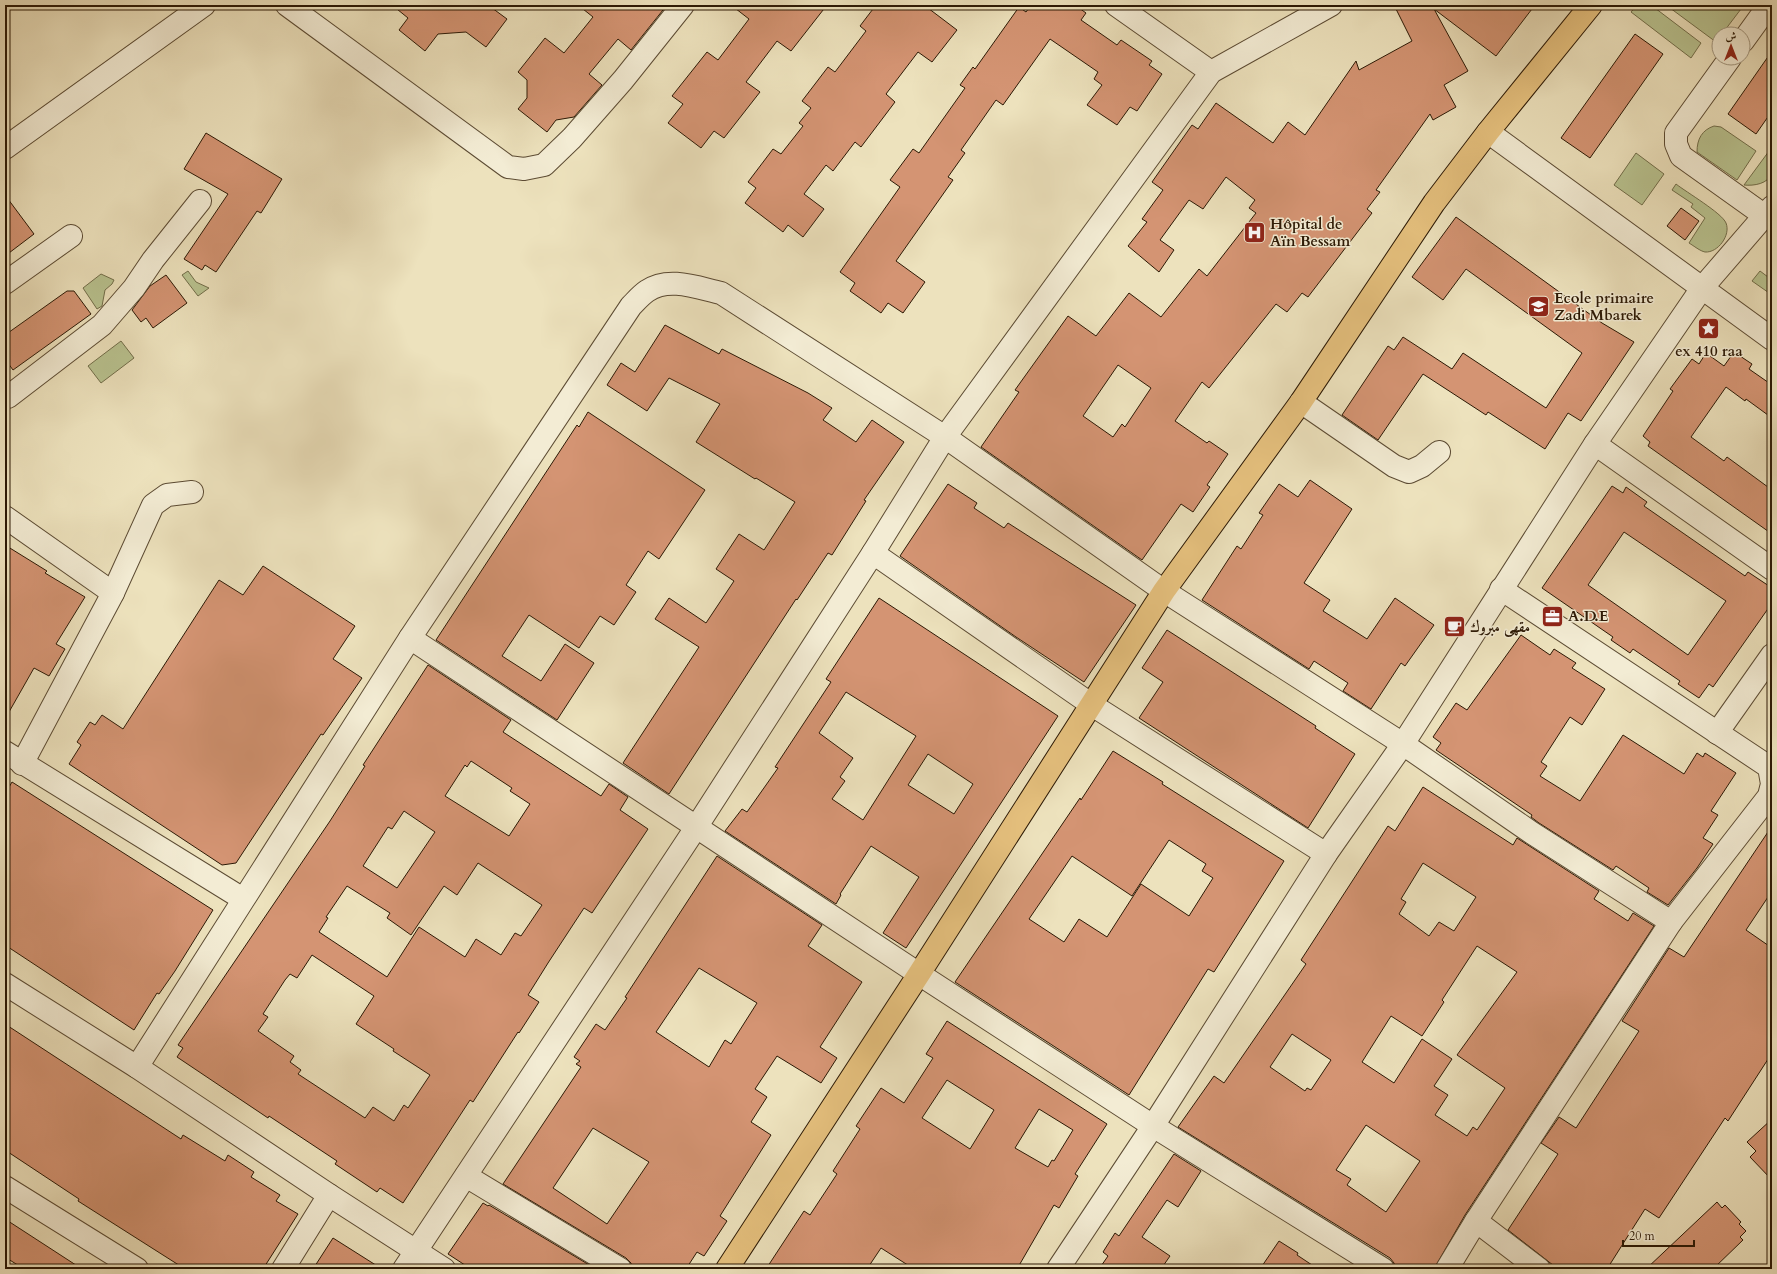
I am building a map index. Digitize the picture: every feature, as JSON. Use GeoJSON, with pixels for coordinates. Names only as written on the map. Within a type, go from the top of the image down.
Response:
{"type":"FeatureCollection","features":[{"type":"Feature","properties":{"kind":"main road"},"geometry":{"type":"LineString","coordinates":[[727,1269],[919,974],[1164,591],[1301,402],[1434,203],[1488,132],[1591,5]]}},
{"type":"Feature","properties":{"kind":"street"},"geometry":{"type":"LineString","coordinates":[[5,148],[204,5]]}},
{"type":"Feature","properties":{"kind":"street"},"geometry":{"type":"LineString","coordinates":[[288,5],[508,167],[524,169],[544,165],[572,138],[623,80],[683,5]]}},
{"type":"Feature","properties":{"kind":"street"},"geometry":{"type":"LineString","coordinates":[[1116,5],[1211,72]]}},
{"type":"Feature","properties":{"kind":"street"},"geometry":{"type":"LineString","coordinates":[[410,1260],[696,826],[945,437],[1211,72],[1331,5]]}},
{"type":"Feature","properties":{"kind":"street"},"geometry":{"type":"LineString","coordinates":[[1751,30],[1769,5]]}},
{"type":"Feature","properties":{"kind":"street"},"geometry":{"type":"LineString","coordinates":[[1058,1269],[1153,1126],[1326,854],[1403,744],[1501,588],[1595,444],[1702,288],[1769,211],[1681,156],[1676,144],[1676,133],[1724,66]]}},
{"type":"Feature","properties":{"kind":"street"},"geometry":{"type":"LineString","coordinates":[[1488,132],[1772,339]]}},
{"type":"Feature","properties":{"kind":"street"},"geometry":{"type":"LineString","coordinates":[[5,397],[8,397],[102,325],[134,288],[153,260],[200,201]]}},
{"type":"Feature","properties":{"kind":"street"},"geometry":{"type":"LineString","coordinates":[[5,283],[71,236]]}},
{"type":"Feature","properties":{"kind":"street"},"geometry":{"type":"LineString","coordinates":[[137,1067],[410,638],[631,306],[648,291],[664,284],[684,284],[721,293],[945,437],[1164,591],[1403,744],[1532,833],[1670,922]]}},
{"type":"Feature","properties":{"kind":"street"},"geometry":{"type":"LineString","coordinates":[[1301,402],[1394,466],[1409,472],[1422,466],[1439,452]]}},
{"type":"Feature","properties":{"kind":"street"},"geometry":{"type":"LineString","coordinates":[[1595,444],[1772,570]]}},
{"type":"Feature","properties":{"kind":"street"},"geometry":{"type":"LineString","coordinates":[[192,492],[167,495],[153,504],[113,593],[13,758],[243,899]]}},
{"type":"Feature","properties":{"kind":"street"},"geometry":{"type":"LineString","coordinates":[[5,517],[113,593]]}},
{"type":"Feature","properties":{"kind":"street"},"geometry":{"type":"LineString","coordinates":[[872,553],[1092,705],[1326,854]]}},
{"type":"Feature","properties":{"kind":"street"},"geometry":{"type":"LineString","coordinates":[[1447,1269],[1670,922],[1769,796],[1772,784],[1769,767],[1501,588]]}},
{"type":"Feature","properties":{"kind":"street"},"geometry":{"type":"LineString","coordinates":[[410,638],[919,974],[1153,1126],[1383,1269]]}},
{"type":"Feature","properties":{"kind":"street"},"geometry":{"type":"LineString","coordinates":[[1717,733],[1772,655]]}},
{"type":"Feature","properties":{"kind":"street"},"geometry":{"type":"LineString","coordinates":[[5,984],[137,1067],[329,1195],[410,1260],[444,1269]]}},
{"type":"Feature","properties":{"kind":"street"},"geometry":{"type":"LineString","coordinates":[[466,1176],[620,1269]]}},
{"type":"Feature","properties":{"kind":"street"},"geometry":{"type":"LineString","coordinates":[[5,1187],[137,1269]]}},
{"type":"Feature","properties":{"kind":"street"},"geometry":{"type":"LineString","coordinates":[[283,1269],[329,1195]]}},
{"type":"Feature","properties":{"kind":"street"},"geometry":{"type":"LineString","coordinates":[[1476,1222],[1539,1269]]}},
{"type":"Feature","properties":{"kind":"green space"},"geometry":{"type":"Polygon","coordinates":[[[1637,5],[1651,5],[1701,43],[1691,58],[1631,12],[1637,5]]]}},
{"type":"Feature","properties":{"kind":"green space"},"geometry":{"type":"Polygon","coordinates":[[[1666,5],[1744,5],[1728,26],[1711,26],[1711,38],[1666,5]]]}},
{"type":"Feature","properties":{"kind":"green space"},"geometry":{"type":"Polygon","coordinates":[[[1714,126],[1721,127],[1756,151],[1737,180],[1697,152],[1699,139],[1706,130],[1714,126]]]}},
{"type":"Feature","properties":{"kind":"green space"},"geometry":{"type":"Polygon","coordinates":[[[1772,147],[1773,167],[1770,177],[1760,184],[1744,185],[1772,147]]]}},
{"type":"Feature","properties":{"kind":"green space"},"geometry":{"type":"Polygon","coordinates":[[[1636,153],[1664,174],[1642,205],[1614,185],[1636,153]]]}},
{"type":"Feature","properties":{"kind":"green space"},"geometry":{"type":"Polygon","coordinates":[[[1676,184],[1711,208],[1726,223],[1727,233],[1725,238],[1714,250],[1705,252],[1689,243],[1705,218],[1691,207],[1693,204],[1672,190],[1676,184]]]}},
{"type":"Feature","properties":{"kind":"green space"},"geometry":{"type":"Polygon","coordinates":[[[188,271],[196,282],[209,288],[198,296],[182,275],[188,271]]]}},
{"type":"Feature","properties":{"kind":"green space"},"geometry":{"type":"Polygon","coordinates":[[[1760,271],[1772,280],[1772,295],[1752,281],[1760,271]]]}},
{"type":"Feature","properties":{"kind":"green space"},"geometry":{"type":"Polygon","coordinates":[[[101,274],[114,280],[105,290],[102,306],[97,309],[83,288],[101,274]]]}},
{"type":"Feature","properties":{"kind":"green space"},"geometry":{"type":"Polygon","coordinates":[[[121,341],[134,358],[101,383],[88,366],[121,341]]]}},
{"type":"Feature","properties":{"kind":"building"},"geometry":{"type":"Polygon","coordinates":[[[392,5],[488,5],[507,19],[486,47],[466,32],[438,34],[425,51],[399,30],[408,18],[392,5]]]}},
{"type":"Feature","properties":{"kind":"building"},"geometry":{"type":"Polygon","coordinates":[[[578,5],[667,5],[631,50],[618,39],[589,74],[602,85],[574,117],[556,120],[547,132],[518,109],[527,98],[527,80],[518,72],[545,38],[564,53],[593,17],[578,5]]]}},
{"type":"Feature","properties":{"kind":"building"},"geometry":{"type":"Polygon","coordinates":[[[731,5],[827,5],[791,51],[777,41],[746,82],[760,92],[724,138],[714,131],[701,148],[668,123],[683,104],[672,96],[707,52],[718,60],[749,19],[731,5]]]}},
{"type":"Feature","properties":{"kind":"building"},"geometry":{"type":"Polygon","coordinates":[[[876,5],[924,5],[957,30],[932,62],[918,52],[886,94],[895,102],[861,147],[855,142],[833,171],[826,165],[804,194],[824,209],[803,237],[788,225],[783,232],[745,203],[756,188],[748,182],[773,149],[781,154],[803,126],[799,123],[811,108],[802,101],[828,67],[835,72],[866,31],[860,26],[876,5]]]}},
{"type":"Feature","properties":{"kind":"building"},"geometry":{"type":"Polygon","coordinates":[[[1031,5],[1075,5],[1086,13],[1081,20],[1117,45],[1121,40],[1152,61],[1149,65],[1162,74],[1137,111],[1130,107],[1117,125],[1087,105],[1102,85],[1094,79],[1098,72],[1050,39],[1003,105],[996,100],[961,150],[965,153],[948,177],[953,180],[896,261],[925,282],[903,313],[888,303],[881,313],[850,291],[855,283],[840,272],[900,187],[890,180],[913,149],[919,153],[965,88],[960,85],[973,67],[975,69],[1019,7],[1026,12],[1031,5]]]}},
{"type":"Feature","properties":{"kind":"building"},"geometry":{"type":"Polygon","coordinates":[[[1394,5],[1535,5],[1496,56],[1434,9],[1468,71],[1444,85],[1456,107],[1433,120],[1430,114],[1376,190],[1380,192],[1367,209],[1372,213],[1308,297],[1302,293],[1287,312],[1276,304],[1209,388],[1202,382],[1175,421],[1207,443],[1209,441],[1228,454],[1207,485],[1210,487],[1193,512],[1181,504],[1142,560],[981,447],[1019,392],[1015,390],[1068,316],[1096,336],[1129,293],[1161,317],[1199,269],[1207,276],[1256,213],[1249,208],[1255,200],[1226,177],[1203,209],[1189,200],[1160,240],[1174,250],[1159,272],[1128,246],[1147,222],[1142,219],[1163,190],[1152,182],[1192,125],[1198,129],[1216,103],[1273,143],[1288,122],[1305,135],[1356,61],[1359,70],[1412,41],[1394,5]],[[1118,365],[1083,416],[1113,437],[1122,424],[1125,427],[1151,388],[1118,365]]]}},
{"type":"Feature","properties":{"kind":"building"},"geometry":{"type":"Polygon","coordinates":[[[1635,34],[1663,54],[1590,158],[1561,138],[1635,34]]]}},
{"type":"Feature","properties":{"kind":"building"},"geometry":{"type":"Polygon","coordinates":[[[1772,51],[1772,111],[1756,134],[1728,114],[1772,51]]]}},
{"type":"Feature","properties":{"kind":"building"},"geometry":{"type":"Polygon","coordinates":[[[206,133],[282,179],[261,213],[257,211],[216,272],[205,265],[202,270],[184,259],[228,194],[184,169],[206,133]]]}},
{"type":"Feature","properties":{"kind":"building"},"geometry":{"type":"Polygon","coordinates":[[[5,195],[34,234],[5,256],[5,195]]]}},
{"type":"Feature","properties":{"kind":"building"},"geometry":{"type":"Polygon","coordinates":[[[1681,208],[1699,221],[1685,240],[1667,226],[1681,208]]]}},
{"type":"Feature","properties":{"kind":"building"},"geometry":{"type":"Polygon","coordinates":[[[1456,217],[1602,323],[1634,342],[1581,421],[1568,413],[1545,449],[1488,412],[1486,415],[1423,374],[1378,440],[1342,415],[1388,346],[1394,350],[1403,337],[1452,369],[1463,353],[1546,408],[1582,353],[1466,269],[1443,300],[1412,277],[1456,217]]]}},
{"type":"Feature","properties":{"kind":"building"},"geometry":{"type":"Polygon","coordinates":[[[166,275],[187,303],[153,328],[146,318],[141,322],[132,310],[150,286],[166,275]]]}},
{"type":"Feature","properties":{"kind":"building"},"geometry":{"type":"Polygon","coordinates":[[[67,291],[74,291],[91,314],[13,370],[5,359],[5,335],[67,291]]]}},
{"type":"Feature","properties":{"kind":"building"},"geometry":{"type":"Polygon","coordinates":[[[665,325],[719,354],[722,349],[808,393],[832,408],[823,420],[856,442],[872,420],[904,442],[864,500],[866,501],[832,555],[828,553],[797,600],[796,599],[669,794],[623,763],[699,647],[655,619],[669,598],[706,623],[734,581],[716,569],[739,534],[764,550],[795,502],[696,442],[720,404],[669,378],[647,411],[607,385],[621,363],[635,372],[665,325]]]}},
{"type":"Feature","properties":{"kind":"building"},"geometry":{"type":"Polygon","coordinates":[[[1734,352],[1752,364],[1749,369],[1772,385],[1772,418],[1746,399],[1745,401],[1726,387],[1691,437],[1724,461],[1727,457],[1772,490],[1772,534],[1648,446],[1650,442],[1643,436],[1673,391],[1670,389],[1692,359],[1699,364],[1706,353],[1724,366],[1734,352]]]}},
{"type":"Feature","properties":{"kind":"building"},"geometry":{"type":"Polygon","coordinates":[[[588,412],[705,490],[659,559],[648,551],[626,585],[636,592],[614,625],[600,616],[579,648],[529,615],[502,656],[541,681],[565,644],[594,663],[557,720],[436,640],[577,425],[579,427],[588,412]]]}},
{"type":"Feature","properties":{"kind":"building"},"geometry":{"type":"Polygon","coordinates":[[[1310,480],[1352,509],[1304,583],[1330,600],[1323,611],[1367,639],[1395,598],[1434,625],[1405,666],[1401,663],[1371,709],[1343,691],[1348,683],[1314,661],[1309,669],[1202,600],[1237,546],[1241,549],[1263,515],[1259,513],[1279,484],[1298,497],[1310,480]]]}},
{"type":"Feature","properties":{"kind":"building"},"geometry":{"type":"Polygon","coordinates":[[[948,484],[977,503],[974,508],[1004,528],[1008,523],[1136,605],[1084,682],[1016,637],[900,556],[948,484]]]}},
{"type":"Feature","properties":{"kind":"building"},"geometry":{"type":"Polygon","coordinates":[[[1612,486],[1623,493],[1626,487],[1647,502],[1644,506],[1745,576],[1748,572],[1772,588],[1772,603],[1713,687],[1709,684],[1699,698],[1678,684],[1680,681],[1633,649],[1630,653],[1611,640],[1613,637],[1542,588],[1612,486]],[[1624,532],[1588,585],[1688,655],[1726,601],[1624,532]]]}},
{"type":"Feature","properties":{"kind":"building"},"geometry":{"type":"Polygon","coordinates":[[[5,545],[47,571],[45,573],[85,597],[56,644],[65,649],[49,676],[34,668],[5,719],[5,545]]]}},
{"type":"Feature","properties":{"kind":"building"},"geometry":{"type":"Polygon","coordinates":[[[263,566],[355,626],[333,659],[362,678],[323,735],[321,734],[236,863],[222,865],[69,764],[81,745],[77,742],[90,722],[95,725],[102,715],[123,729],[219,580],[243,595],[263,566]]]}},
{"type":"Feature","properties":{"kind":"building"},"geometry":{"type":"Polygon","coordinates":[[[879,598],[1058,716],[906,948],[883,933],[919,877],[871,846],[840,894],[841,895],[836,904],[725,831],[742,809],[747,812],[778,768],[775,767],[831,682],[826,679],[879,598]],[[846,692],[819,733],[853,758],[840,777],[845,781],[832,799],[863,820],[916,736],[846,692]],[[928,754],[908,785],[954,814],[973,784],[928,754]]]}},
{"type":"Feature","properties":{"kind":"building"},"geometry":{"type":"Polygon","coordinates":[[[1167,630],[1316,726],[1315,728],[1355,754],[1308,828],[1139,718],[1163,682],[1142,668],[1167,630]]]}},
{"type":"Feature","properties":{"kind":"building"},"geometry":{"type":"Polygon","coordinates":[[[1521,635],[1550,655],[1554,649],[1576,663],[1572,668],[1605,689],[1582,725],[1570,717],[1541,762],[1547,766],[1540,776],[1580,801],[1623,735],[1684,774],[1697,753],[1703,757],[1705,753],[1736,773],[1711,811],[1718,815],[1703,838],[1713,844],[1697,868],[1668,905],[1647,892],[1649,888],[1616,866],[1613,870],[1539,823],[1531,817],[1532,815],[1436,750],[1441,743],[1433,737],[1456,703],[1467,710],[1521,635]]]}},
{"type":"Feature","properties":{"kind":"building"},"geometry":{"type":"Polygon","coordinates":[[[428,665],[511,720],[503,732],[601,796],[609,784],[628,797],[620,810],[648,829],[592,913],[584,908],[528,995],[539,1002],[473,1102],[470,1100],[403,1203],[380,1188],[377,1192],[335,1164],[337,1161],[269,1116],[268,1118],[177,1057],[183,1048],[178,1045],[330,821],[365,766],[363,765],[428,665]],[[471,761],[467,767],[465,765],[445,796],[509,836],[530,804],[510,791],[512,788],[471,761]],[[404,811],[392,829],[388,827],[363,866],[397,888],[435,832],[404,811]],[[478,863],[457,895],[444,886],[411,935],[387,918],[390,913],[347,886],[326,917],[328,918],[319,932],[387,977],[419,927],[465,957],[476,939],[501,955],[515,933],[521,936],[542,905],[478,863]],[[312,955],[297,978],[290,974],[285,980],[263,1014],[268,1017],[258,1031],[294,1056],[290,1062],[301,1070],[298,1074],[365,1118],[373,1107],[394,1121],[404,1105],[408,1108],[430,1075],[393,1051],[394,1049],[356,1024],[374,996],[312,955]]]}},
{"type":"Feature","properties":{"kind":"building"},"geometry":{"type":"Polygon","coordinates":[[[1113,751],[1163,782],[1162,784],[1284,861],[1214,972],[1208,969],[1129,1095],[955,982],[1080,798],[1081,800],[1113,751]],[[1169,840],[1132,896],[1072,856],[1029,919],[1064,942],[1079,919],[1107,937],[1141,884],[1189,916],[1213,878],[1202,871],[1206,864],[1169,840]]]}},
{"type":"Feature","properties":{"kind":"building"},"geometry":{"type":"Polygon","coordinates":[[[12,782],[213,910],[175,971],[159,994],[157,993],[134,1030],[5,945],[5,794],[12,782]]]}},
{"type":"Feature","properties":{"kind":"building"},"geometry":{"type":"Polygon","coordinates":[[[1423,787],[1513,845],[1517,838],[1599,891],[1594,899],[1628,921],[1633,913],[1654,926],[1465,1215],[1434,1269],[1395,1269],[1394,1263],[1390,1258],[1178,1127],[1214,1076],[1224,1083],[1306,964],[1301,960],[1388,826],[1395,831],[1423,787]],[[1423,863],[1401,899],[1406,902],[1399,914],[1429,936],[1439,922],[1454,931],[1476,897],[1423,863]],[[1477,946],[1442,1000],[1444,1002],[1422,1036],[1391,1016],[1362,1062],[1394,1083],[1422,1039],[1452,1059],[1434,1086],[1448,1095],[1435,1115],[1467,1136],[1473,1127],[1477,1130],[1505,1088],[1457,1055],[1517,972],[1477,946]],[[1292,1034],[1270,1067],[1305,1091],[1307,1088],[1311,1090],[1331,1060],[1292,1034]],[[1366,1125],[1336,1170],[1351,1179],[1347,1185],[1386,1212],[1420,1161],[1366,1125]]]}},
{"type":"Feature","properties":{"kind":"building"},"geometry":{"type":"Polygon","coordinates":[[[1772,826],[1772,891],[1746,930],[1772,948],[1772,1053],[1728,1121],[1725,1118],[1659,1218],[1645,1209],[1607,1269],[1558,1269],[1508,1230],[1558,1154],[1541,1143],[1559,1117],[1576,1128],[1639,1031],[1622,1021],[1669,948],[1684,957],[1772,826]]]}},
{"type":"Feature","properties":{"kind":"building"},"geometry":{"type":"Polygon","coordinates":[[[717,856],[822,925],[808,946],[862,982],[820,1047],[837,1058],[821,1083],[777,1056],[755,1089],[767,1097],[751,1122],[771,1135],[720,1216],[727,1221],[704,1256],[697,1252],[686,1269],[632,1269],[631,1263],[626,1258],[503,1184],[581,1067],[576,1064],[580,1061],[574,1057],[596,1024],[605,1030],[627,998],[625,997],[717,856]],[[699,968],[656,1032],[709,1067],[725,1040],[731,1044],[757,1003],[699,968]],[[593,1128],[553,1188],[607,1224],[649,1162],[593,1128]]]}},
{"type":"Feature","properties":{"kind":"building"},"geometry":{"type":"Polygon","coordinates":[[[947,1021],[1107,1124],[1075,1174],[1078,1176],[1059,1208],[1054,1205],[1017,1269],[914,1269],[881,1248],[867,1269],[766,1269],[804,1211],[810,1215],[837,1174],[833,1171],[860,1129],[856,1126],[881,1088],[904,1103],[933,1058],[926,1054],[947,1021]],[[947,1080],[922,1118],[970,1149],[994,1110],[947,1080]],[[1039,1109],[1015,1148],[1048,1167],[1052,1160],[1054,1161],[1073,1130],[1039,1109]]]}},
{"type":"Feature","properties":{"kind":"building"},"geometry":{"type":"Polygon","coordinates":[[[5,1024],[181,1139],[183,1135],[225,1161],[228,1155],[254,1172],[251,1177],[280,1195],[276,1201],[298,1214],[263,1269],[185,1269],[78,1201],[79,1199],[5,1150],[5,1024]]]}},
{"type":"Feature","properties":{"kind":"building"},"geometry":{"type":"Polygon","coordinates":[[[1772,1119],[1772,1180],[1750,1157],[1756,1151],[1747,1142],[1772,1119]]]}},
{"type":"Feature","properties":{"kind":"building"},"geometry":{"type":"Polygon","coordinates":[[[1174,1154],[1201,1171],[1178,1207],[1167,1200],[1142,1237],[1170,1256],[1161,1269],[1099,1269],[1108,1256],[1103,1252],[1115,1233],[1119,1236],[1174,1154]]]}},
{"type":"Feature","properties":{"kind":"building"},"geometry":{"type":"Polygon","coordinates":[[[1717,1202],[1722,1208],[1725,1205],[1741,1222],[1739,1224],[1746,1231],[1740,1237],[1743,1240],[1713,1269],[1646,1269],[1717,1202]]]}},
{"type":"Feature","properties":{"kind":"building"},"geometry":{"type":"Polygon","coordinates":[[[483,1203],[488,1206],[489,1205],[596,1269],[471,1269],[448,1254],[483,1203]]]}},
{"type":"Feature","properties":{"kind":"building"},"geometry":{"type":"Polygon","coordinates":[[[5,1219],[82,1269],[24,1269],[5,1257],[5,1219]]]}},
{"type":"Feature","properties":{"kind":"building"},"geometry":{"type":"Polygon","coordinates":[[[333,1238],[382,1269],[313,1269],[333,1238]]]}},
{"type":"Feature","properties":{"kind":"building"},"geometry":{"type":"Polygon","coordinates":[[[1279,1241],[1298,1253],[1297,1255],[1318,1269],[1260,1269],[1279,1241]]]}},
{"type":"Feature","properties":{"kind":"place","name":"Hôpital de Aïn Bessam"},"geometry":{"type":"Point","coordinates":[1255,233]}},
{"type":"Feature","properties":{"kind":"place","name":"Ecole primaire Zadi Mbarek"},"geometry":{"type":"Point","coordinates":[1539,307]}},
{"type":"Feature","properties":{"kind":"place","name":"ex 410 raa"},"geometry":{"type":"Point","coordinates":[1709,328]}},
{"type":"Feature","properties":{"kind":"place","name":"A.D.E"},"geometry":{"type":"Point","coordinates":[1553,616]}},
{"type":"Feature","properties":{"kind":"place","name":"مقهى مبروك"},"geometry":{"type":"Point","coordinates":[1455,627]}}]}
